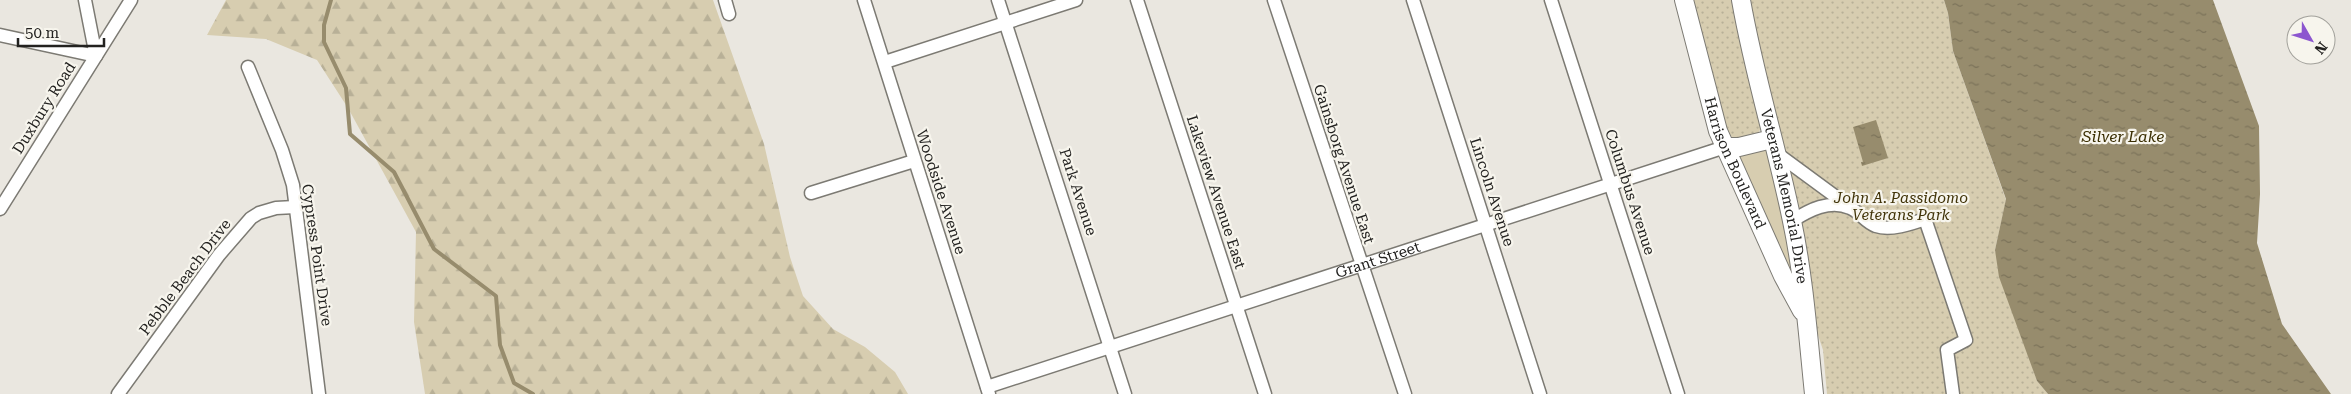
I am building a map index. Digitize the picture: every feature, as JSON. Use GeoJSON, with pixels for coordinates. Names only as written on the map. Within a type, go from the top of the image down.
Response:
{"type":"FeatureCollection","features":[{"type":"Feature","properties":{"kind":"main road","name":"Harrison Boulevard"},"geometry":{"type":"LineString","coordinates":[[1684,0],[1718,131],[1724,147],[1783,276],[1806,319]]}},
{"type":"Feature","properties":{"kind":"main road","name":"Veterans Memorial Drive"},"geometry":{"type":"LineString","coordinates":[[1741,0],[1749,46],[1792,221],[1801,269],[1814,394]]}},
{"type":"Feature","properties":{"kind":"main road","name":"Grant Street"},"geometry":{"type":"LineString","coordinates":[[1724,147],[1773,145]]}},
{"type":"Feature","properties":{"kind":"street"},"geometry":{"type":"LineString","coordinates":[[0,35],[96,56],[85,0]]}},
{"type":"Feature","properties":{"kind":"street","name":"Duxbury Road"},"geometry":{"type":"LineString","coordinates":[[0,209],[132,0]]}},
{"type":"Feature","properties":{"kind":"street"},"geometry":{"type":"LineString","coordinates":[[725,0],[729,14]]}},
{"type":"Feature","properties":{"kind":"street","name":"Woodside Avenue"},"geometry":{"type":"LineString","coordinates":[[864,0],[988,391]]}},
{"type":"Feature","properties":{"kind":"street","name":"Park Avenue"},"geometry":{"type":"LineString","coordinates":[[998,0],[1125,394]]}},
{"type":"Feature","properties":{"kind":"street"},"geometry":{"type":"LineString","coordinates":[[885,62],[1076,0]]}},
{"type":"Feature","properties":{"kind":"street","name":"Lakeview Avenue East"},"geometry":{"type":"LineString","coordinates":[[1137,0],[1265,394]]}},
{"type":"Feature","properties":{"kind":"street","name":"Gainsborg Avenue East"},"geometry":{"type":"LineString","coordinates":[[1274,0],[1405,394]]}},
{"type":"Feature","properties":{"kind":"street","name":"Lincoln Avenue"},"geometry":{"type":"LineString","coordinates":[[1413,0],[1540,394]]}},
{"type":"Feature","properties":{"kind":"street","name":"Columbus Avenue"},"geometry":{"type":"LineString","coordinates":[[1551,0],[1678,394]]}},
{"type":"Feature","properties":{"kind":"street","name":"Cypress Point Drive"},"geometry":{"type":"LineString","coordinates":[[248,67],[282,150],[293,185],[319,394]]}},
{"type":"Feature","properties":{"kind":"street"},"geometry":{"type":"LineString","coordinates":[[1773,145],[1864,220],[1886,228],[1925,219],[1966,340],[1947,350],[1953,394]]}},
{"type":"Feature","properties":{"kind":"street","name":"Grant Street"},"geometry":{"type":"LineString","coordinates":[[988,391],[1111,347],[1724,147]]}},
{"type":"Feature","properties":{"kind":"street"},"geometry":{"type":"LineString","coordinates":[[811,194],[914,161]]}},
{"type":"Feature","properties":{"kind":"street"},"geometry":{"type":"LineString","coordinates":[[1792,221],[1820,207],[1832,205],[1851,208]]}},
{"type":"Feature","properties":{"kind":"street","name":"Pebble Beach Drive"},"geometry":{"type":"LineString","coordinates":[[118,394],[219,255],[251,218],[259,213],[276,208],[295,207]]}},
{"type":"Feature","properties":{"kind":"green space"},"geometry":{"type":"Polygon","coordinates":[[[226,0],[713,0],[764,144],[790,257],[803,296],[833,329],[865,347],[895,372],[908,394],[425,394],[414,322],[416,232],[348,108],[317,60],[266,39],[207,35],[226,0]]]}},
{"type":"Feature","properties":{"kind":"green space"},"geometry":{"type":"Polygon","coordinates":[[[1690,0],[1735,0],[1762,127],[1756,136],[1738,139],[1727,135],[1690,0]]]}},
{"type":"Feature","properties":{"kind":"green space","name":"John A. Passidomo Veterans Park"},"geometry":{"type":"Polygon","coordinates":[[[1749,0],[1944,0],[1948,13],[1953,51],[2006,200],[1995,250],[2037,381],[2048,394],[1827,394],[1823,350],[1816,329],[1808,256],[1763,73],[1749,0]]]}},
{"type":"Feature","properties":{"kind":"green space"},"geometry":{"type":"Polygon","coordinates":[[[1764,149],[1772,157],[1793,275],[1791,275],[1738,158],[1739,155],[1764,149]]]}},
{"type":"Feature","properties":{"kind":"water","name":"Silver Lake"},"geometry":{"type":"Polygon","coordinates":[[[1944,0],[2213,0],[2259,126],[2260,194],[2257,243],[2282,324],[2331,394],[2048,394],[2037,381],[1999,277],[1995,250],[2006,199],[1953,51],[1948,13],[1944,0]]]}},
{"type":"Feature","properties":{"kind":"water"},"geometry":{"type":"Polygon","coordinates":[[[1876,120],[1888,158],[1862,166],[1861,162],[1863,162],[1853,127],[1876,120]]]}},
{"type":"Feature","properties":{"kind":"waterway"},"geometry":{"type":"LineString","coordinates":[[331,0],[324,25],[324,42],[346,88],[350,134],[394,172],[434,249],[496,296],[500,345],[514,383],[533,394]]}}]}
